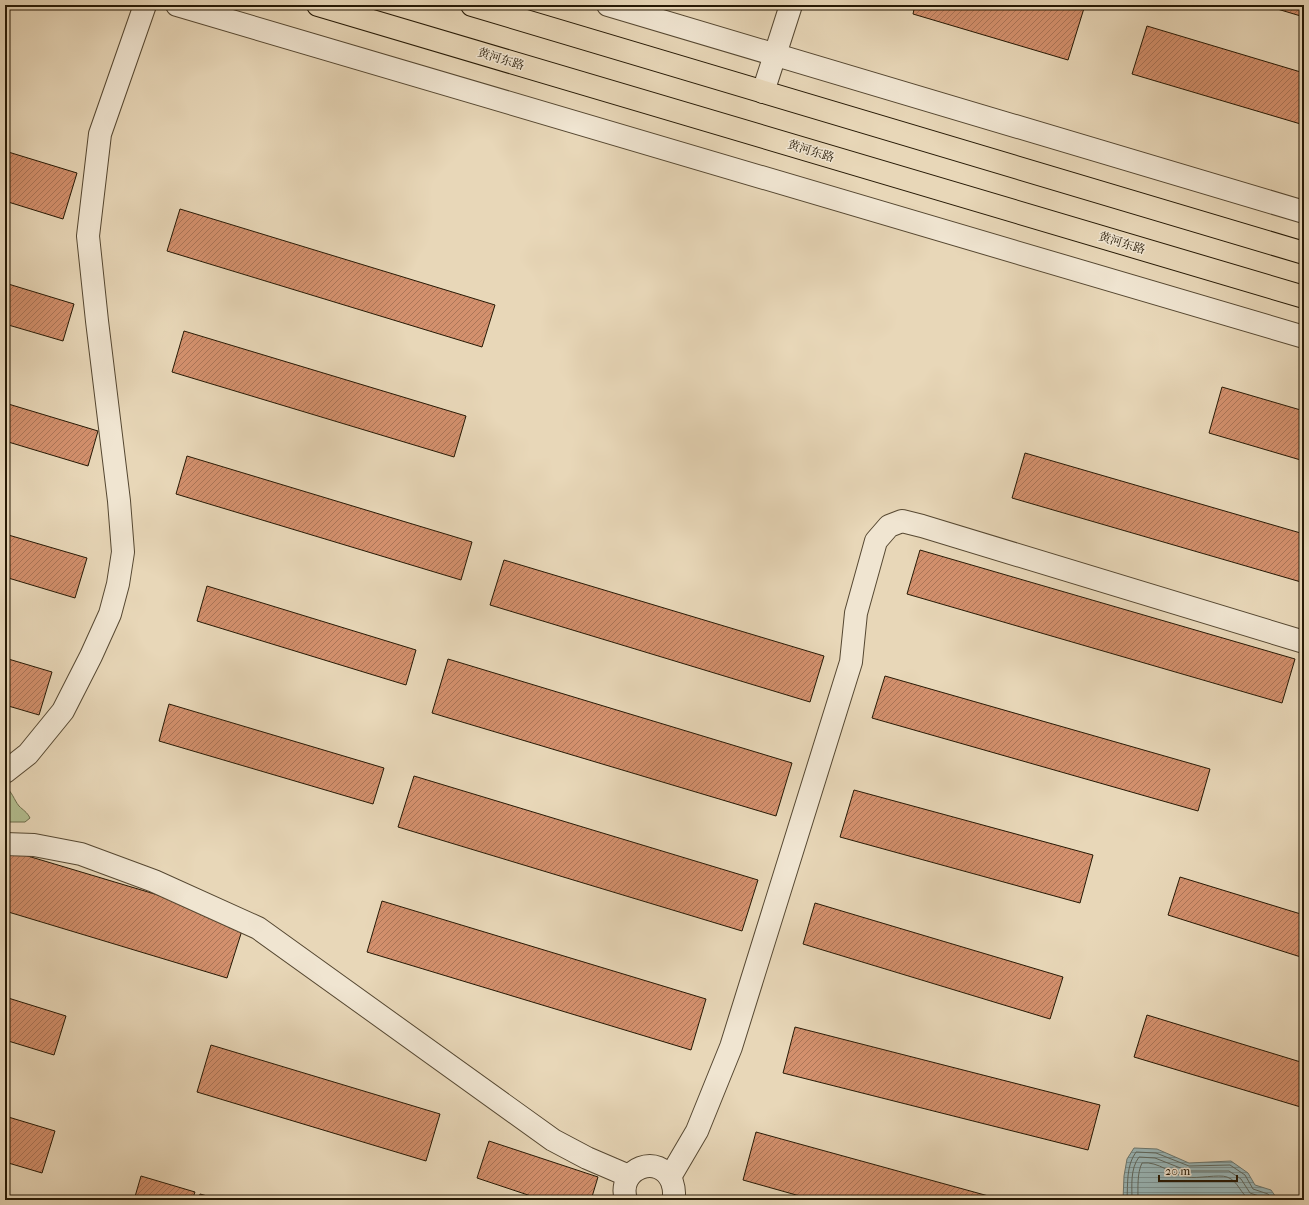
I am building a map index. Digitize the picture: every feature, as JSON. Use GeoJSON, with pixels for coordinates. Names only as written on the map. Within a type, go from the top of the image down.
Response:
{"type":"FeatureCollection","features":[{"type":"Feature","properties":{"kind":"main road","name":"黄河东路"},"geometry":{"type":"LineString","coordinates":[[318,5],[1304,297]]}},
{"type":"Feature","properties":{"kind":"main road"},"geometry":{"type":"LineString","coordinates":[[472,5],[1304,253]]}},
{"type":"Feature","properties":{"kind":"lane"},"geometry":{"type":"LineString","coordinates":[[5,772],[28,754],[63,711],[91,656],[110,614],[118,584],[122,552],[119,502],[88,236],[100,134],[145,5]]}},
{"type":"Feature","properties":{"kind":"lane"},"geometry":{"type":"LineString","coordinates":[[176,5],[1304,337]]}},
{"type":"Feature","properties":{"kind":"lane"},"geometry":{"type":"LineString","coordinates":[[608,5],[1304,212]]}},
{"type":"Feature","properties":{"kind":"lane"},"geometry":{"type":"LineString","coordinates":[[763,92],[791,5]]}},
{"type":"Feature","properties":{"kind":"lane"},"geometry":{"type":"LineString","coordinates":[[670,1177],[697,1131],[731,1047],[851,662],[856,613],[876,541],[889,526],[902,522],[922,526],[1304,642]]}},
{"type":"Feature","properties":{"kind":"lane"},"geometry":{"type":"LineString","coordinates":[[5,844],[34,845],[81,854],[154,881],[258,928],[553,1140],[587,1158],[628,1176]]}},
{"type":"Feature","properties":{"kind":"lane"},"geometry":{"type":"LineString","coordinates":[[626,1200],[624,1194],[628,1176],[643,1166],[652,1166],[662,1169],[670,1177],[674,1187],[673,1200]]}},
{"type":"Feature","properties":{"kind":"green space"},"geometry":{"type":"Polygon","coordinates":[[[5,787],[11,793],[19,806],[29,816],[30,818],[25,822],[5,822],[5,787]]]}},
{"type":"Feature","properties":{"kind":"water"},"geometry":{"type":"Polygon","coordinates":[[[1134,1148],[1157,1149],[1189,1163],[1231,1161],[1248,1173],[1255,1185],[1271,1190],[1278,1200],[1123,1200],[1124,1176],[1127,1159],[1134,1148]]]}},
{"type":"Feature","properties":{"kind":"building"},"geometry":{"type":"Polygon","coordinates":[[[915,5],[1085,5],[1068,60],[913,14],[915,5]]]}},
{"type":"Feature","properties":{"kind":"building"},"geometry":{"type":"Polygon","coordinates":[[[1264,5],[1304,5],[1304,17],[1264,5]]]}},
{"type":"Feature","properties":{"kind":"building"},"geometry":{"type":"Polygon","coordinates":[[[1147,26],[1304,73],[1304,125],[1132,74],[1147,26]]]}},
{"type":"Feature","properties":{"kind":"building"},"geometry":{"type":"Polygon","coordinates":[[[5,151],[77,173],[63,219],[5,201],[5,151]]]}},
{"type":"Feature","properties":{"kind":"building"},"geometry":{"type":"Polygon","coordinates":[[[180,209],[495,305],[482,347],[167,251],[180,209]]]}},
{"type":"Feature","properties":{"kind":"building"},"geometry":{"type":"Polygon","coordinates":[[[5,283],[74,304],[63,341],[5,324],[5,283]]]}},
{"type":"Feature","properties":{"kind":"building"},"geometry":{"type":"Polygon","coordinates":[[[184,331],[466,416],[454,457],[172,372],[184,331]]]}},
{"type":"Feature","properties":{"kind":"building"},"geometry":{"type":"Polygon","coordinates":[[[1222,387],[1304,411],[1304,461],[1209,433],[1222,387]]]}},
{"type":"Feature","properties":{"kind":"building"},"geometry":{"type":"Polygon","coordinates":[[[5,403],[98,431],[88,466],[5,441],[5,403]]]}},
{"type":"Feature","properties":{"kind":"building"},"geometry":{"type":"Polygon","coordinates":[[[1025,453],[1304,534],[1304,573],[1301,582],[1012,498],[1025,453]]]}},
{"type":"Feature","properties":{"kind":"building"},"geometry":{"type":"Polygon","coordinates":[[[187,456],[472,542],[461,580],[176,494],[187,456]]]}},
{"type":"Feature","properties":{"kind":"building"},"geometry":{"type":"Polygon","coordinates":[[[5,534],[87,558],[75,598],[5,577],[5,534]]]}},
{"type":"Feature","properties":{"kind":"building"},"geometry":{"type":"Polygon","coordinates":[[[920,550],[1295,659],[1282,703],[907,594],[920,550]]]}},
{"type":"Feature","properties":{"kind":"building"},"geometry":{"type":"Polygon","coordinates":[[[504,560],[824,656],[810,702],[490,605],[504,560]]]}},
{"type":"Feature","properties":{"kind":"building"},"geometry":{"type":"Polygon","coordinates":[[[207,586],[416,650],[406,685],[197,621],[207,586]]]}},
{"type":"Feature","properties":{"kind":"building"},"geometry":{"type":"Polygon","coordinates":[[[5,658],[52,672],[39,715],[5,705],[5,658]]]}},
{"type":"Feature","properties":{"kind":"building"},"geometry":{"type":"Polygon","coordinates":[[[448,659],[792,763],[776,816],[432,713],[448,659]]]}},
{"type":"Feature","properties":{"kind":"building"},"geometry":{"type":"Polygon","coordinates":[[[885,676],[1210,769],[1198,811],[872,718],[885,676]]]}},
{"type":"Feature","properties":{"kind":"building"},"geometry":{"type":"Polygon","coordinates":[[[169,704],[384,768],[373,804],[159,741],[169,704]]]}},
{"type":"Feature","properties":{"kind":"building"},"geometry":{"type":"Polygon","coordinates":[[[414,776],[758,880],[742,931],[398,827],[414,776]]]}},
{"type":"Feature","properties":{"kind":"building"},"geometry":{"type":"Polygon","coordinates":[[[854,790],[1093,855],[1080,903],[840,837],[854,790]]]}},
{"type":"Feature","properties":{"kind":"building"},"geometry":{"type":"Polygon","coordinates":[[[11,851],[245,921],[227,978],[5,911],[5,871],[11,851]]]}},
{"type":"Feature","properties":{"kind":"building"},"geometry":{"type":"Polygon","coordinates":[[[1180,877],[1304,915],[1304,958],[1168,915],[1180,877]]]}},
{"type":"Feature","properties":{"kind":"building"},"geometry":{"type":"Polygon","coordinates":[[[382,901],[706,999],[691,1050],[367,952],[382,901]]]}},
{"type":"Feature","properties":{"kind":"building"},"geometry":{"type":"Polygon","coordinates":[[[815,903],[1063,977],[1050,1019],[803,944],[815,903]]]}},
{"type":"Feature","properties":{"kind":"building"},"geometry":{"type":"Polygon","coordinates":[[[5,997],[66,1016],[54,1055],[5,1040],[5,997]]]}},
{"type":"Feature","properties":{"kind":"building"},"geometry":{"type":"Polygon","coordinates":[[[1147,1015],[1304,1063],[1304,1108],[1134,1057],[1147,1015]]]}},
{"type":"Feature","properties":{"kind":"building"},"geometry":{"type":"Polygon","coordinates":[[[795,1027],[1100,1105],[1088,1150],[783,1073],[795,1027]]]}},
{"type":"Feature","properties":{"kind":"building"},"geometry":{"type":"Polygon","coordinates":[[[211,1045],[440,1114],[426,1161],[197,1092],[211,1045]]]}},
{"type":"Feature","properties":{"kind":"building"},"geometry":{"type":"Polygon","coordinates":[[[5,1116],[55,1131],[42,1173],[5,1162],[5,1116]]]}},
{"type":"Feature","properties":{"kind":"building"},"geometry":{"type":"Polygon","coordinates":[[[756,1132],[1003,1200],[814,1200],[743,1180],[756,1132]]]}},
{"type":"Feature","properties":{"kind":"building"},"geometry":{"type":"Polygon","coordinates":[[[489,1141],[598,1177],[591,1200],[543,1200],[477,1178],[489,1141]]]}},
{"type":"Feature","properties":{"kind":"building"},"geometry":{"type":"Polygon","coordinates":[[[141,1176],[195,1192],[192,1200],[134,1200],[141,1176]]]}},
{"type":"Feature","properties":{"kind":"building"},"geometry":{"type":"Polygon","coordinates":[[[200,1194],[222,1200],[198,1200],[200,1194]]]}}]}
